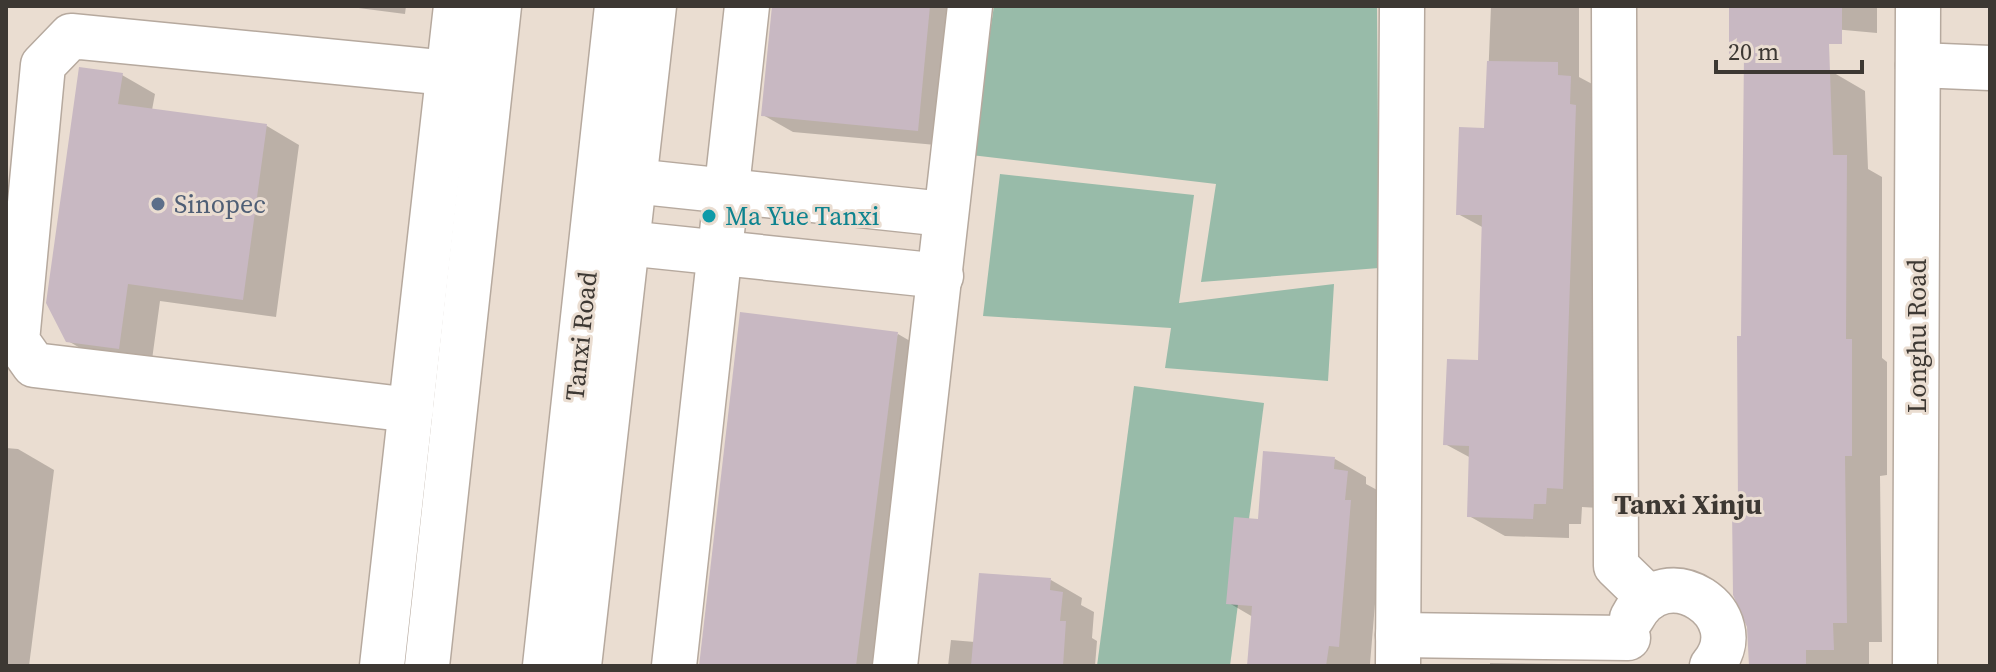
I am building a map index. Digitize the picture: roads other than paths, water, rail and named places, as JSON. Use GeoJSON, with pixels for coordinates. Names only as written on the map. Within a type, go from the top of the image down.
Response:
{"type":"FeatureCollection","features":[{"type":"Feature","properties":{"kind":"street"},"geometry":{"type":"LineString","coordinates":[[382,666],[456,6]]}},
{"type":"Feature","properties":{"kind":"street"},"geometry":{"type":"LineString","coordinates":[[427,666],[499,6]]}},
{"type":"Feature","properties":{"kind":"street","name":"Tanxi Road"},"geometry":{"type":"LineString","coordinates":[[545,666],[616,179],[617,6]]}},
{"type":"Feature","properties":{"kind":"street"},"geometry":{"type":"LineString","coordinates":[[654,6],[616,179],[944,214]]}},
{"type":"Feature","properties":{"kind":"street"},"geometry":{"type":"LineString","coordinates":[[674,666],[747,6]]}},
{"type":"Feature","properties":{"kind":"street"},"geometry":{"type":"LineString","coordinates":[[895,666],[970,6]]}},
{"type":"Feature","properties":{"kind":"street"},"geometry":{"type":"LineString","coordinates":[[1402,6],[1398,651],[1633,652],[1637,608],[1649,598],[1680,590],[1708,602],[1722,630],[1722,646],[1712,666]]}},
{"type":"Feature","properties":{"kind":"street"},"geometry":{"type":"LineString","coordinates":[[1614,6],[1616,566],[1649,598]]}},
{"type":"Feature","properties":{"kind":"street","name":"Longhu Road"},"geometry":{"type":"LineString","coordinates":[[1915,666],[1918,6]]}},
{"type":"Feature","properties":{"kind":"street"},"geometry":{"type":"LineString","coordinates":[[411,410],[34,365],[17,341],[43,65],[71,36],[448,73]]}},
{"type":"Feature","properties":{"kind":"street"},"geometry":{"type":"LineString","coordinates":[[1918,65],[1990,68]]}},
{"type":"Feature","properties":{"kind":"street"},"geometry":{"type":"LineString","coordinates":[[579,666],[609,241],[941,276]]}},
{"type":"Feature","properties":{"kind":"place","name":"Sinopec"},"geometry":{"type":"Point","coordinates":[158,204]}},
{"type":"Feature","properties":{"kind":"place","name":"Ma Yue Tanxi"},"geometry":{"type":"Point","coordinates":[709,216]}},
{"type":"Feature","properties":{"kind":"district","name":"Tanxi Xinju"},"geometry":{"type":"Point","coordinates":[1688,504]}}]}
